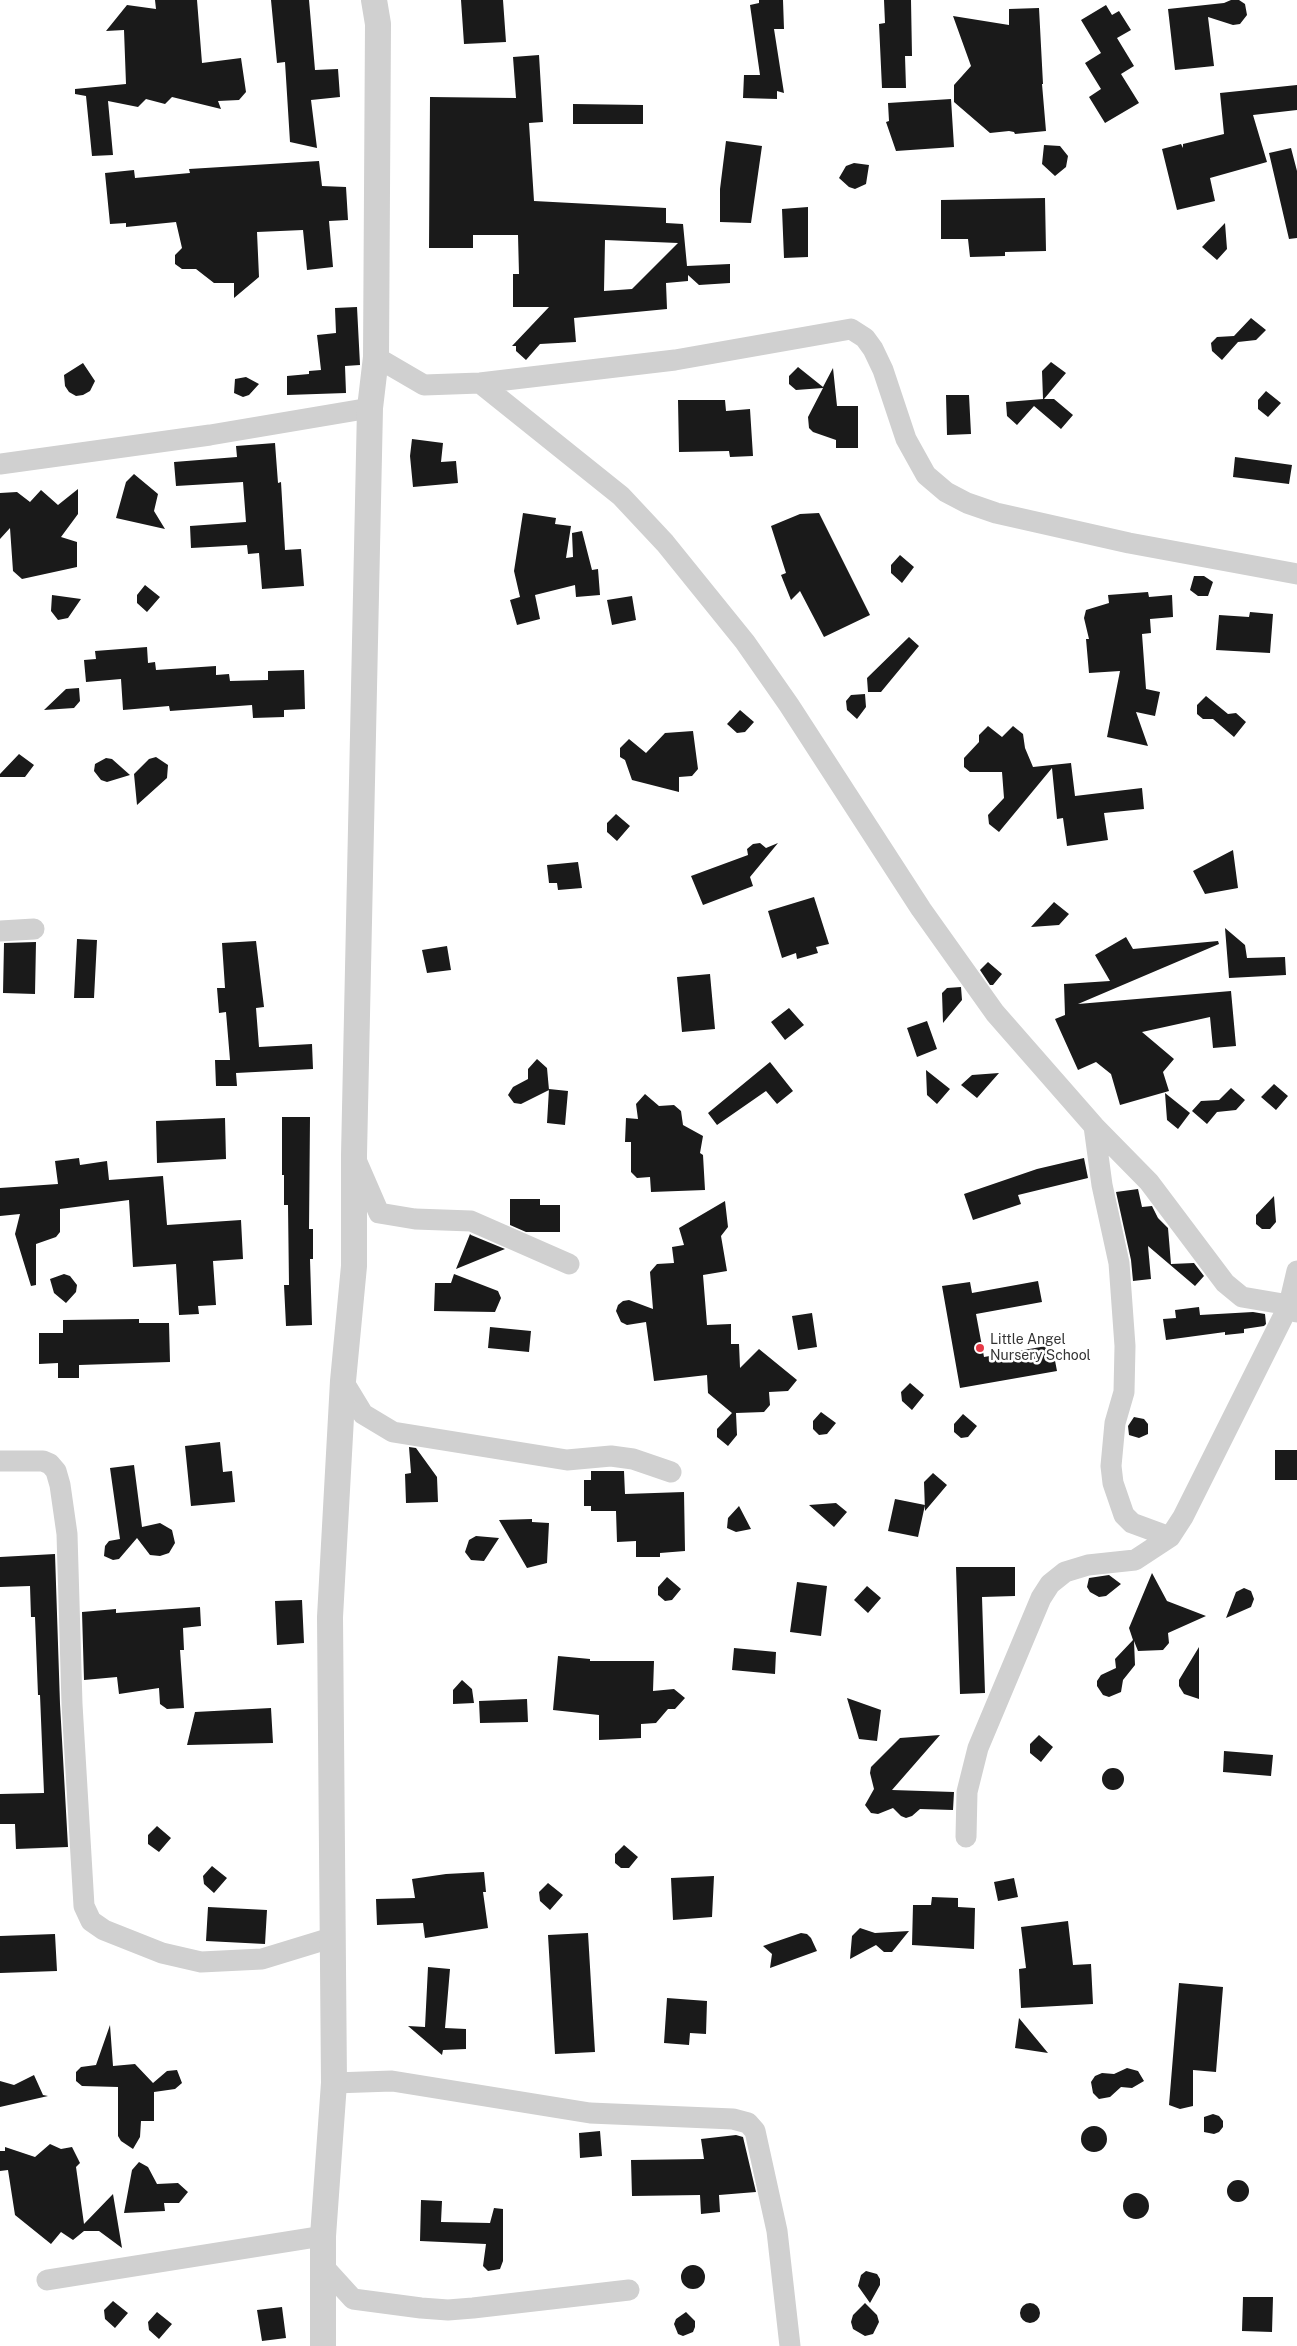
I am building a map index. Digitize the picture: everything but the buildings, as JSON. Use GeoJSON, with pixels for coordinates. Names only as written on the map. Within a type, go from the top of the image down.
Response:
{"type":"FeatureCollection","features":[{"type":"Feature","properties":{"kind":"street"},"geometry":{"type":"LineString","coordinates":[[323,2346],[323,2236],[334,2083],[330,1617],[344,1381],[354,1266],[354,1156],[370,408],[376,357],[378,24],[374,0]]}},
{"type":"Feature","properties":{"kind":"street"},"geometry":{"type":"LineString","coordinates":[[376,357],[424,385],[480,383],[675,360],[851,329],[864,338],[873,348],[883,370],[906,439],[926,475],[946,492],[967,503],[1006,515],[1130,544],[1297,574]]}},
{"type":"Feature","properties":{"kind":"street"},"geometry":{"type":"LineString","coordinates":[[480,383],[620,496],[665,543],[745,642],[790,705],[921,909],[995,1013],[1094,1126],[1149,1182],[1225,1283],[1242,1297],[1293,1309]]}},
{"type":"Feature","properties":{"kind":"street"},"geometry":{"type":"LineString","coordinates":[[0,464],[210,434],[370,408]]}},
{"type":"Feature","properties":{"kind":"street"},"geometry":{"type":"LineString","coordinates":[[0,931],[34,929]]}},
{"type":"Feature","properties":{"kind":"street"},"geometry":{"type":"LineString","coordinates":[[1094,1126],[1102,1185],[1119,1263],[1126,1346],[1124,1392],[1116,1423],[1112,1466],[1113,1483],[1124,1515],[1132,1523],[1170,1537]]}},
{"type":"Feature","properties":{"kind":"street"},"geometry":{"type":"LineString","coordinates":[[354,1156],[379,1213],[415,1219],[471,1221],[569,1264]]}},
{"type":"Feature","properties":{"kind":"street"},"geometry":{"type":"LineString","coordinates":[[966,1837],[967,1792],[978,1748],[1041,1598],[1050,1584],[1064,1572],[1088,1565],[1135,1560],[1170,1537],[1183,1517],[1293,1309],[1297,1271]]}},
{"type":"Feature","properties":{"kind":"street"},"geometry":{"type":"LineString","coordinates":[[344,1381],[363,1414],[393,1432],[473,1443],[567,1460],[611,1456],[633,1458],[671,1472]]}},
{"type":"Feature","properties":{"kind":"street"},"geometry":{"type":"LineString","coordinates":[[0,1461],[43,1462],[50,1464],[56,1471],[60,1485],[67,1534],[72,1704],[84,1901],[91,1921],[104,1930],[162,1953],[201,1962],[262,1959],[334,1937]]}},
{"type":"Feature","properties":{"kind":"street"},"geometry":{"type":"LineString","coordinates":[[334,2083],[392,2081],[590,2113],[733,2119],[748,2123],[755,2131],[777,2232],[790,2346]]}},
{"type":"Feature","properties":{"kind":"street"},"geometry":{"type":"LineString","coordinates":[[47,2280],[323,2236]]}},
{"type":"Feature","properties":{"kind":"street"},"geometry":{"type":"LineString","coordinates":[[323,2266],[353,2299],[421,2308],[448,2310],[474,2308],[629,2290]]}},
{"type":"Feature","properties":{"kind":"place","name":"Little Angel Nursery School"},"geometry":{"type":"Point","coordinates":[980,1348]}}]}
